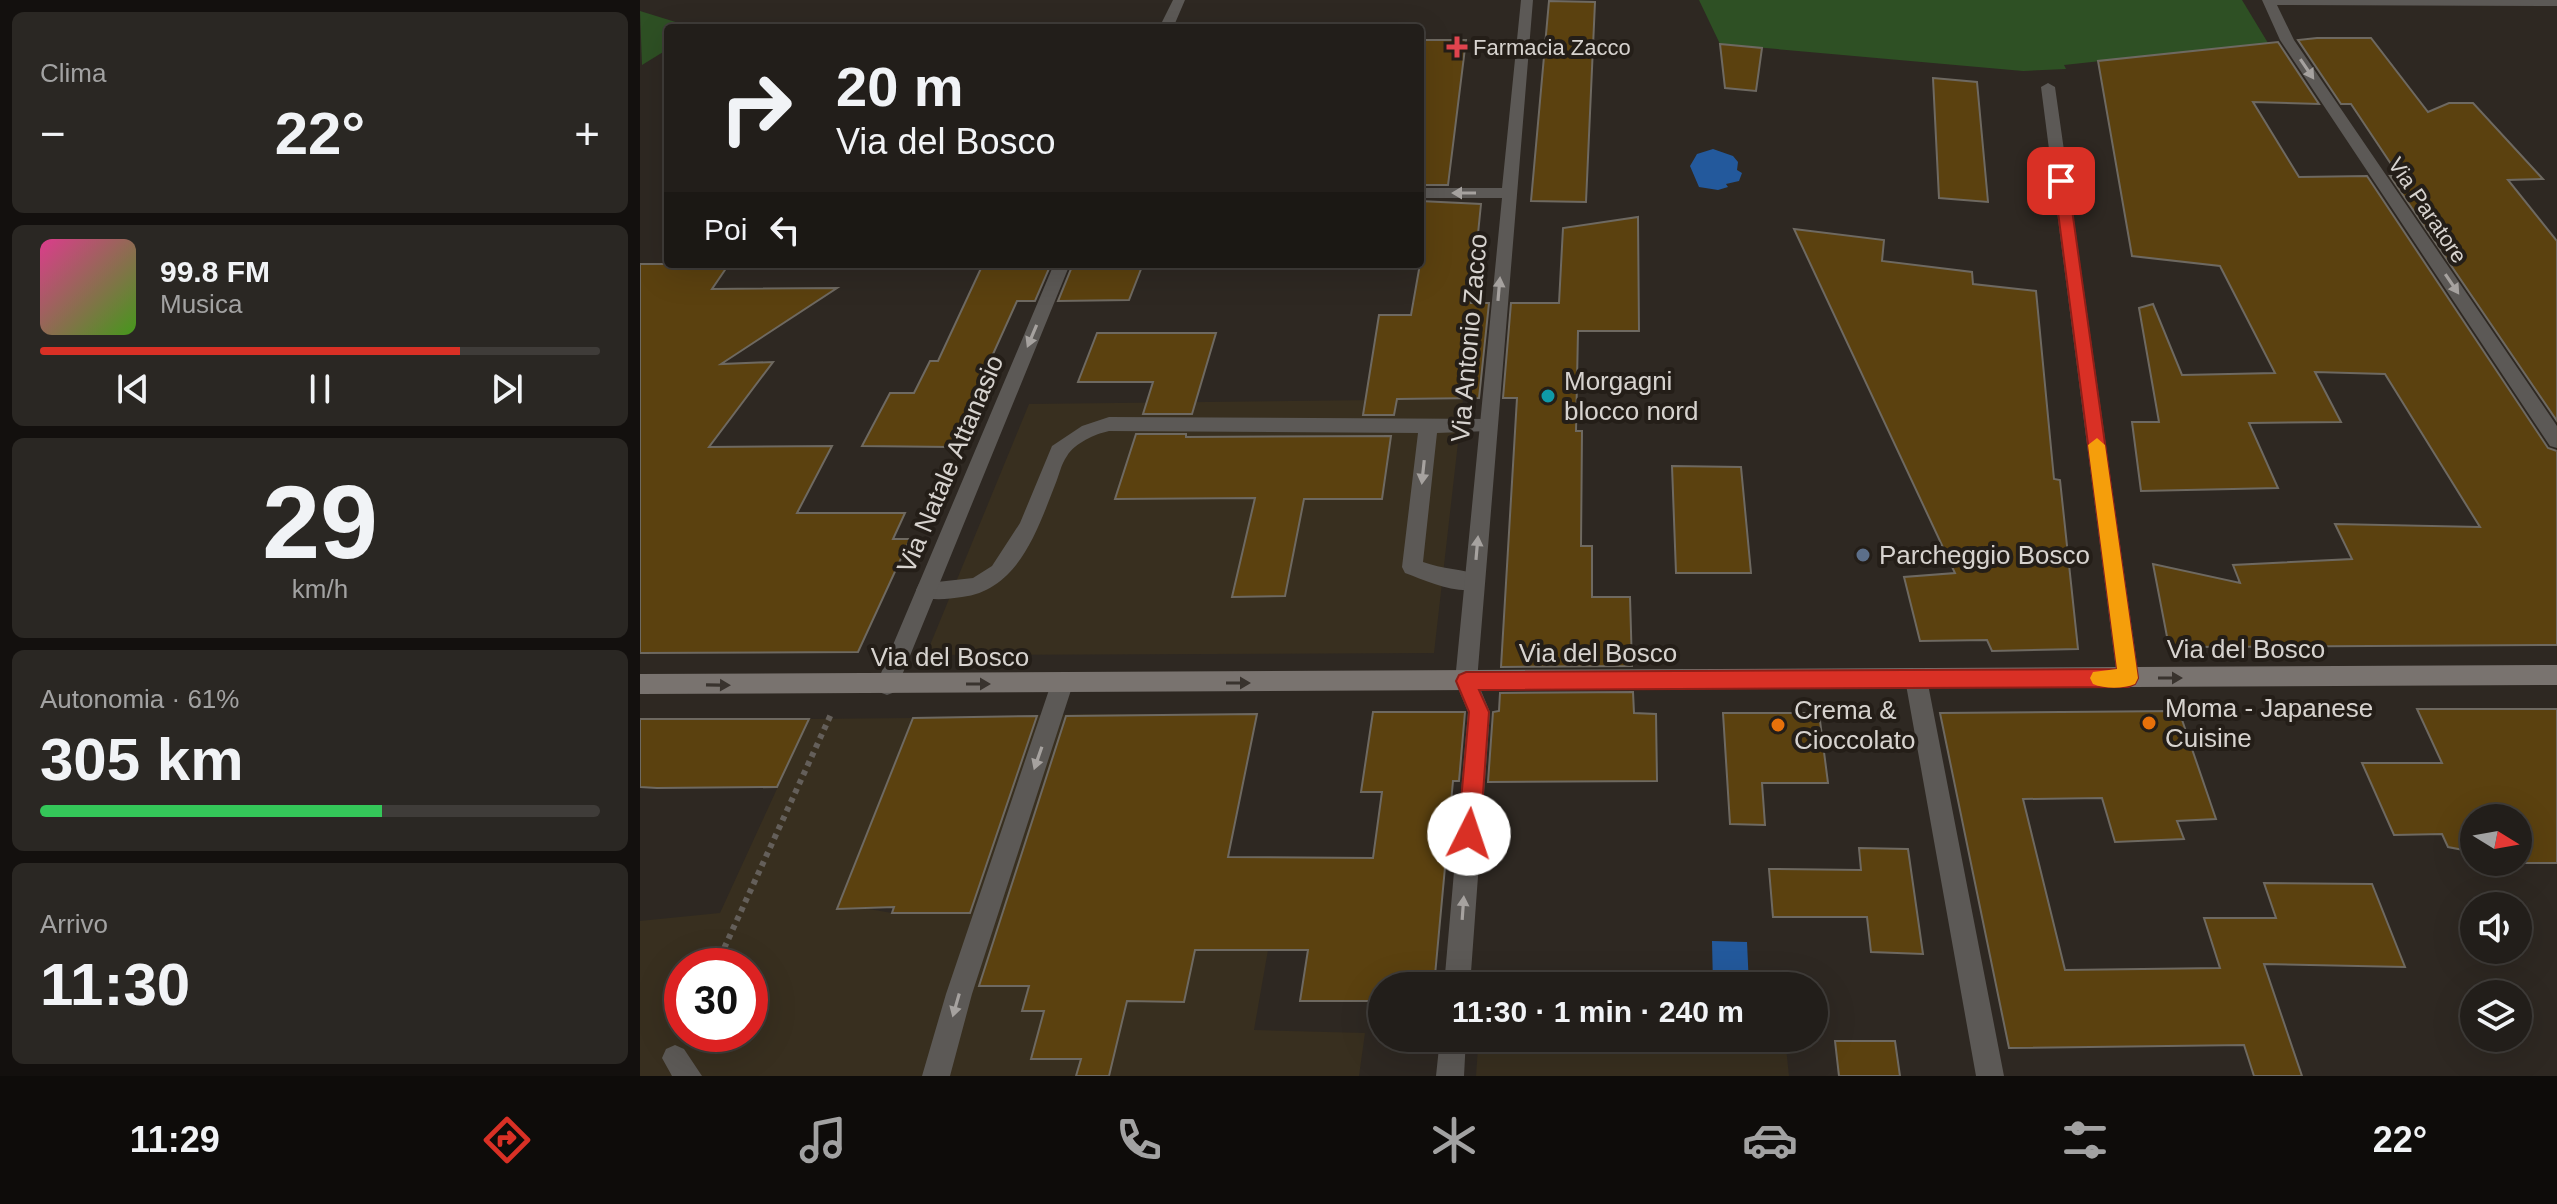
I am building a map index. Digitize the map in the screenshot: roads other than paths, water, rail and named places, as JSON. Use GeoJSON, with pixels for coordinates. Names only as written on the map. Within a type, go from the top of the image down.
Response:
{"type":"FeatureCollection","features":[{"type":"Feature","properties":{"kind":"main road","name":"Via del Bosco"},"geometry":{"type":"LineString","coordinates":[[640,684],[2557,675]]}},
{"type":"Feature","properties":{"kind":"street"},"geometry":{"type":"LineString","coordinates":[[1168,24],[1179,0]]}},
{"type":"Feature","properties":{"kind":"street","name":"Via Antonio Zacco"},"geometry":{"type":"LineString","coordinates":[[1466,681],[1507,193],[1527,0]]}},
{"type":"Feature","properties":{"kind":"street"},"geometry":{"type":"LineString","coordinates":[[2268,0],[2557,2]]}},
{"type":"Feature","properties":{"kind":"street","name":"Via Paratore"},"geometry":{"type":"LineString","coordinates":[[2268,0],[2287,40],[2557,441]]}},
{"type":"Feature","properties":{"kind":"street"},"geometry":{"type":"LineString","coordinates":[[2048,87],[2128,678]]}},
{"type":"Feature","properties":{"kind":"street"},"geometry":{"type":"LineString","coordinates":[[1424,193],[1507,193]]}},
{"type":"Feature","properties":{"kind":"street","name":"Via Natale Attanasio"},"geometry":{"type":"LineString","coordinates":[[887,685],[1060,268]]}},
{"type":"Feature","properties":{"kind":"street"},"geometry":{"type":"LineString","coordinates":[[926,590],[971,588],[1006,569],[1059,451],[1075,437],[1094,427],[1109,424],[1488,424]]}},
{"type":"Feature","properties":{"kind":"street"},"geometry":{"type":"LineString","coordinates":[[1428,426],[1412,567],[1443,578],[1475,582]]}},
{"type":"Feature","properties":{"kind":"street"},"geometry":{"type":"LineString","coordinates":[[1916,679],[1990,1076]]}},
{"type":"Feature","properties":{"kind":"street"},"geometry":{"type":"LineString","coordinates":[[1458,972],[1479,712],[1466,681]]}},
{"type":"Feature","properties":{"kind":"street"},"geometry":{"type":"LineString","coordinates":[[936,1076],[959,994],[1062,684]]}},
{"type":"Feature","properties":{"kind":"street"},"geometry":{"type":"LineString","coordinates":[[1450,1076],[1452,1052]]}},
{"type":"Feature","properties":{"kind":"water"},"geometry":{"type":"Polygon","coordinates":[[[1713,149],[1733,156],[1738,162],[1737,170],[1742,173],[1739,181],[1718,190],[1699,187],[1690,166],[1697,154],[1713,149]]]}},
{"type":"Feature","properties":{"kind":"water"},"geometry":{"type":"Polygon","coordinates":[[[1712,941],[1747,942],[1748,972],[1713,972],[1712,941]]]}},
{"type":"Feature","properties":{"kind":"place","name":"Farmacia Zacco"},"geometry":{"type":"Point","coordinates":[1457,47]}},
{"type":"Feature","properties":{"kind":"place","name":"Morgagni blocco nord"},"geometry":{"type":"Point","coordinates":[1548,396]}},
{"type":"Feature","properties":{"kind":"place","name":"Parcheggio Bosco"},"geometry":{"type":"Point","coordinates":[1863,555]}},
{"type":"Feature","properties":{"kind":"place","name":"Moma - Japanese Cuisine"},"geometry":{"type":"Point","coordinates":[2149,723]}},
{"type":"Feature","properties":{"kind":"place","name":"Crema & Cioccolato"},"geometry":{"type":"Point","coordinates":[1778,725]}}]}
